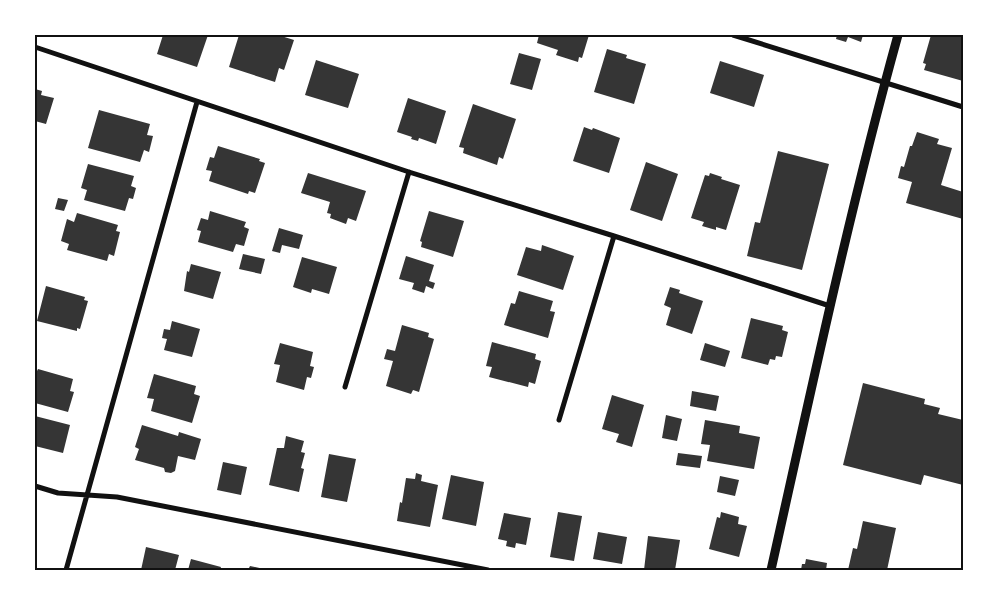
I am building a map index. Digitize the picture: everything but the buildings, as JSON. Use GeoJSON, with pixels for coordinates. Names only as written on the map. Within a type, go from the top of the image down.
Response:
{"type":"FeatureCollection","features":[{"type":"Feature","properties":{"kind":"street"},"geometry":{"type":"LineString","coordinates":[[733,35],[963,107]]}},
{"type":"Feature","properties":{"kind":"street"},"geometry":{"type":"LineString","coordinates":[[771,570],[830,306],[898,35]]}},
{"type":"Feature","properties":{"kind":"street"},"geometry":{"type":"LineString","coordinates":[[35,47],[409,172],[830,306]]}},
{"type":"Feature","properties":{"kind":"street"},"geometry":{"type":"LineString","coordinates":[[66,570],[197,102]]}},
{"type":"Feature","properties":{"kind":"street"},"geometry":{"type":"LineString","coordinates":[[345,387],[409,172]]}},
{"type":"Feature","properties":{"kind":"street"},"geometry":{"type":"LineString","coordinates":[[559,420],[614,236]]}},
{"type":"Feature","properties":{"kind":"street"},"geometry":{"type":"LineString","coordinates":[[35,486],[58,493],[117,497],[488,570]]}}]}
